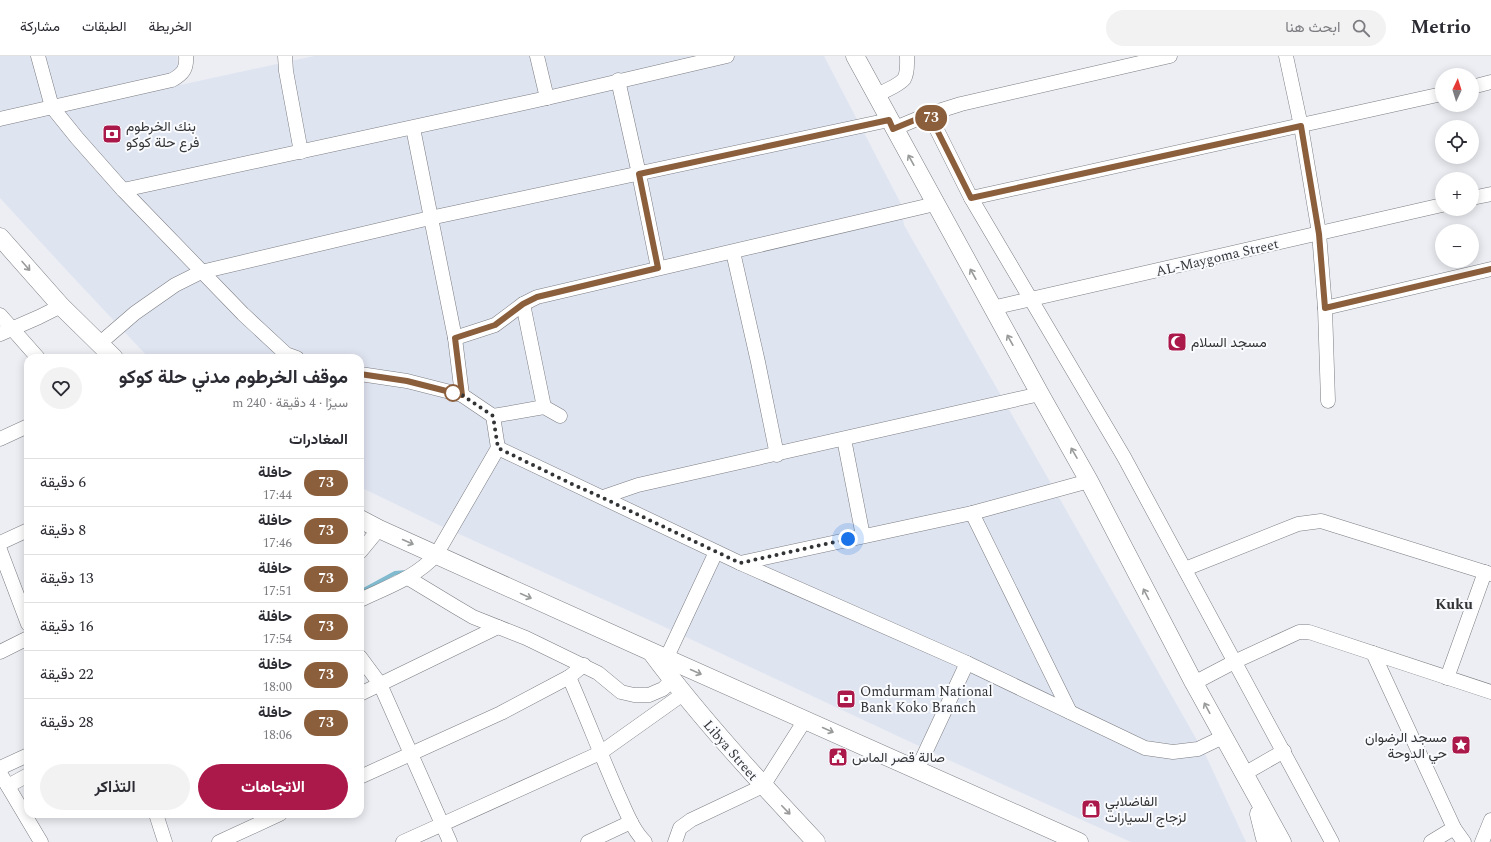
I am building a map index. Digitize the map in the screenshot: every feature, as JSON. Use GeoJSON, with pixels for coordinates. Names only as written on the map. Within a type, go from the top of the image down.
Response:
{"type":"FeatureCollection","features":[{"type":"Feature","properties":{"kind":"main road"},"geometry":{"type":"LineString","coordinates":[[855,56],[992,308],[1089,481],[1152,606],[1222,737],[1282,842]]}},
{"type":"Feature","properties":{"kind":"main road"},"geometry":{"type":"LineString","coordinates":[[0,237],[61,306],[110,354]]}},
{"type":"Feature","properties":{"kind":"main road"},"geometry":{"type":"LineString","coordinates":[[364,521],[436,555],[1079,842]]}},
{"type":"Feature","properties":{"kind":"main road","name":"Libya Street"},"geometry":{"type":"LineString","coordinates":[[659,655],[677,687],[703,718],[763,786],[816,842]]}},
{"type":"Feature","properties":{"kind":"main road"},"geometry":{"type":"LineString","coordinates":[[1254,791],[1266,842]]}},
{"type":"Feature","properties":{"kind":"street"},"geometry":{"type":"LineString","coordinates":[[38,56],[52,107],[77,138],[123,190],[202,272],[243,314],[286,354]]}},
{"type":"Feature","properties":{"kind":"street"},"geometry":{"type":"LineString","coordinates":[[0,119],[172,80],[180,76],[184,71],[187,64],[186,56]]}},
{"type":"Feature","properties":{"kind":"street"},"geometry":{"type":"LineString","coordinates":[[285,56],[286,72],[301,152]]}},
{"type":"Feature","properties":{"kind":"street"},"geometry":{"type":"LineString","coordinates":[[537,56],[547,98]]}},
{"type":"Feature","properties":{"kind":"street"},"geometry":{"type":"LineString","coordinates":[[123,190],[413,128],[727,56]]}},
{"type":"Feature","properties":{"kind":"street"},"geometry":{"type":"LineString","coordinates":[[876,95],[894,86],[904,78],[908,66],[907,56]]}},
{"type":"Feature","properties":{"kind":"street"},"geometry":{"type":"LineString","coordinates":[[99,344],[135,313],[170,289],[202,272],[430,218],[639,174],[891,124],[961,104],[1170,56]]}},
{"type":"Feature","properties":{"kind":"street"},"geometry":{"type":"LineString","coordinates":[[1286,56],[1301,126],[1319,234],[1325,308],[1328,401]]}},
{"type":"Feature","properties":{"kind":"street"},"geometry":{"type":"LineString","coordinates":[[618,80],[658,268]]}},
{"type":"Feature","properties":{"kind":"street"},"geometry":{"type":"LineString","coordinates":[[1479,85],[1491,82]]}},
{"type":"Feature","properties":{"kind":"street"},"geometry":{"type":"LineString","coordinates":[[971,198],[1435,96]]}},
{"type":"Feature","properties":{"kind":"street"},"geometry":{"type":"LineString","coordinates":[[929,114],[971,198],[1030,300],[1124,456],[1332,842]]}},
{"type":"Feature","properties":{"kind":"street"},"geometry":{"type":"LineString","coordinates":[[413,128],[455,338],[462,395]]}},
{"type":"Feature","properties":{"kind":"street"},"geometry":{"type":"LineString","coordinates":[[1479,197],[1491,194]]}},
{"type":"Feature","properties":{"kind":"street"},"geometry":{"type":"LineString","coordinates":[[455,338],[495,325],[523,304],[537,297],[935,204]]}},
{"type":"Feature","properties":{"kind":"street","name":"AL-Maygoma Street"},"geometry":{"type":"LineString","coordinates":[[992,308],[1435,207]]}},
{"type":"Feature","properties":{"kind":"street"},"geometry":{"type":"LineString","coordinates":[[733,252],[758,362],[776,455]]}},
{"type":"Feature","properties":{"kind":"street"},"geometry":{"type":"LineString","coordinates":[[1325,308],[1491,269]]}},
{"type":"Feature","properties":{"kind":"street"},"geometry":{"type":"LineString","coordinates":[[523,304],[544,407]]}},
{"type":"Feature","properties":{"kind":"street"},"geometry":{"type":"LineString","coordinates":[[6,331],[61,306]]}},
{"type":"Feature","properties":{"kind":"street"},"geometry":{"type":"LineString","coordinates":[[0,315],[6,331],[33,354]]}},
{"type":"Feature","properties":{"kind":"street"},"geometry":{"type":"LineString","coordinates":[[364,375],[407,381],[462,395],[493,416],[544,407],[560,416]]}},
{"type":"Feature","properties":{"kind":"street"},"geometry":{"type":"LineString","coordinates":[[603,498],[638,485],[776,455],[1040,394]]}},
{"type":"Feature","properties":{"kind":"street"},"geometry":{"type":"LineString","coordinates":[[364,598],[408,578],[428,564],[436,555],[498,448],[493,416]]}},
{"type":"Feature","properties":{"kind":"street"},"geometry":{"type":"LineString","coordinates":[[0,439],[24,428]]}},
{"type":"Feature","properties":{"kind":"street"},"geometry":{"type":"LineString","coordinates":[[844,439],[863,536]]}},
{"type":"Feature","properties":{"kind":"street"},"geometry":{"type":"LineString","coordinates":[[498,448],[716,552],[967,663],[1145,748],[1173,752],[1198,749],[1222,737]]}},
{"type":"Feature","properties":{"kind":"street"},"geometry":{"type":"LineString","coordinates":[[740,563],[972,513],[1089,481]]}},
{"type":"Feature","properties":{"kind":"street"},"geometry":{"type":"LineString","coordinates":[[972,513],[1070,712]]}},
{"type":"Feature","properties":{"kind":"street"},"geometry":{"type":"LineString","coordinates":[[1185,569],[1298,524],[1322,521],[1488,573],[1447,678]]}},
{"type":"Feature","properties":{"kind":"street"},"geometry":{"type":"LineString","coordinates":[[364,547],[379,529]]}},
{"type":"Feature","properties":{"kind":"street"},"geometry":{"type":"LineString","coordinates":[[0,543],[24,532]]}},
{"type":"Feature","properties":{"kind":"street"},"geometry":{"type":"LineString","coordinates":[[0,550],[24,613]]}},
{"type":"Feature","properties":{"kind":"street"},"geometry":{"type":"LineString","coordinates":[[659,655],[716,552]]}},
{"type":"Feature","properties":{"kind":"street"},"geometry":{"type":"LineString","coordinates":[[408,578],[456,607],[584,665],[598,673],[621,692],[634,695],[649,695],[663,689],[677,687]]}},
{"type":"Feature","properties":{"kind":"street"},"geometry":{"type":"LineString","coordinates":[[364,692],[498,627]]}},
{"type":"Feature","properties":{"kind":"street"},"geometry":{"type":"LineString","coordinates":[[1194,683],[1234,662],[1299,632],[1309,632],[1491,692]]}},
{"type":"Feature","properties":{"kind":"street"},"geometry":{"type":"LineString","coordinates":[[0,652],[24,640]]}},
{"type":"Feature","properties":{"kind":"street"},"geometry":{"type":"LineString","coordinates":[[1373,653],[1454,828],[1464,842]]}},
{"type":"Feature","properties":{"kind":"street"},"geometry":{"type":"LineString","coordinates":[[364,662],[380,684],[450,842]]}},
{"type":"Feature","properties":{"kind":"street"},"geometry":{"type":"LineString","coordinates":[[917,770],[967,663]]}},
{"type":"Feature","properties":{"kind":"street"},"geometry":{"type":"LineString","coordinates":[[364,775],[501,714],[569,677],[584,665]]}},
{"type":"Feature","properties":{"kind":"street"},"geometry":{"type":"LineString","coordinates":[[569,677],[600,754],[631,822],[645,842]]}},
{"type":"Feature","properties":{"kind":"street"},"geometry":{"type":"LineString","coordinates":[[403,842],[600,754],[677,687]]}},
{"type":"Feature","properties":{"kind":"street"},"geometry":{"type":"LineString","coordinates":[[675,842],[680,828],[691,820],[763,786],[805,720]]}},
{"type":"Feature","properties":{"kind":"street"},"geometry":{"type":"LineString","coordinates":[[1244,774],[1284,751]]}},
{"type":"Feature","properties":{"kind":"street"},"geometry":{"type":"LineString","coordinates":[[0,768],[24,757]]}},
{"type":"Feature","properties":{"kind":"street"},"geometry":{"type":"LineString","coordinates":[[0,773],[24,813]]}},
{"type":"Feature","properties":{"kind":"street"},"geometry":{"type":"LineString","coordinates":[[8,786],[24,777]]}},
{"type":"Feature","properties":{"kind":"street"},"geometry":{"type":"LineString","coordinates":[[27,818],[41,842]]}},
{"type":"Feature","properties":{"kind":"street"},"geometry":{"type":"LineString","coordinates":[[157,818],[165,842]]}},
{"type":"Feature","properties":{"kind":"street"},"geometry":{"type":"LineString","coordinates":[[219,842],[271,818]]}},
{"type":"Feature","properties":{"kind":"street"},"geometry":{"type":"LineString","coordinates":[[1482,842],[1491,820]]}},
{"type":"Feature","properties":{"kind":"street"},"geometry":{"type":"LineString","coordinates":[[588,842],[631,822]]}},
{"type":"Feature","properties":{"kind":"street"},"geometry":{"type":"LineString","coordinates":[[1431,842],[1454,828]]}},
{"type":"Feature","properties":{"kind":"shaded area"},"geometry":{"type":"Polygon","coordinates":[[[0,56],[177,56],[180,85],[314,56],[824,56],[900,202],[904,225],[1206,756],[1246,842],[1131,842],[951,761],[364,489],[364,354],[145,354],[0,198],[0,56]]]}},
{"type":"Feature","properties":{"kind":"waterway"},"geometry":{"type":"LineString","coordinates":[[364,590],[395,573],[407,572]]}},
{"type":"Feature","properties":{"kind":"bus line","name":"73"},"geometry":{"type":"LineString","coordinates":[[364,375],[407,381],[462,395],[455,338],[475,333],[495,325],[523,304],[537,297],[658,268],[639,174],[889,120],[893,129],[929,114],[971,198],[1301,126],[1319,234],[1325,308],[1491,269]]}},
{"type":"Feature","properties":{"kind":"place","name":"بنك الخرطوم فرع حلة كوكو"},"geometry":{"type":"Point","coordinates":[112,134]}},
{"type":"Feature","properties":{"kind":"place","name":"مسجد السلام"},"geometry":{"type":"Point","coordinates":[1177,342]}},
{"type":"Feature","properties":{"kind":"place","name":"Omdurmam National Bank Koko Branch"},"geometry":{"type":"Point","coordinates":[846,699]}},
{"type":"Feature","properties":{"kind":"place","name":"مسجد الرضوان حي الدوحة"},"geometry":{"type":"Point","coordinates":[1461,745]}},
{"type":"Feature","properties":{"kind":"place","name":"صالة قصر الماس"},"geometry":{"type":"Point","coordinates":[838,757]}},
{"type":"Feature","properties":{"kind":"place","name":"الفاضلابي لزجاج السيارات"},"geometry":{"type":"Point","coordinates":[1091,809]}},
{"type":"Feature","properties":{"kind":"district","name":"Kuku"},"geometry":{"type":"Point","coordinates":[1454,604]}},
{"type":"Feature","properties":{"kind":"route"},"geometry":{"type":"LineString","coordinates":[[453,393],[451,392],[462,395],[493,416],[498,448],[740,563],[848,539]]}}]}
